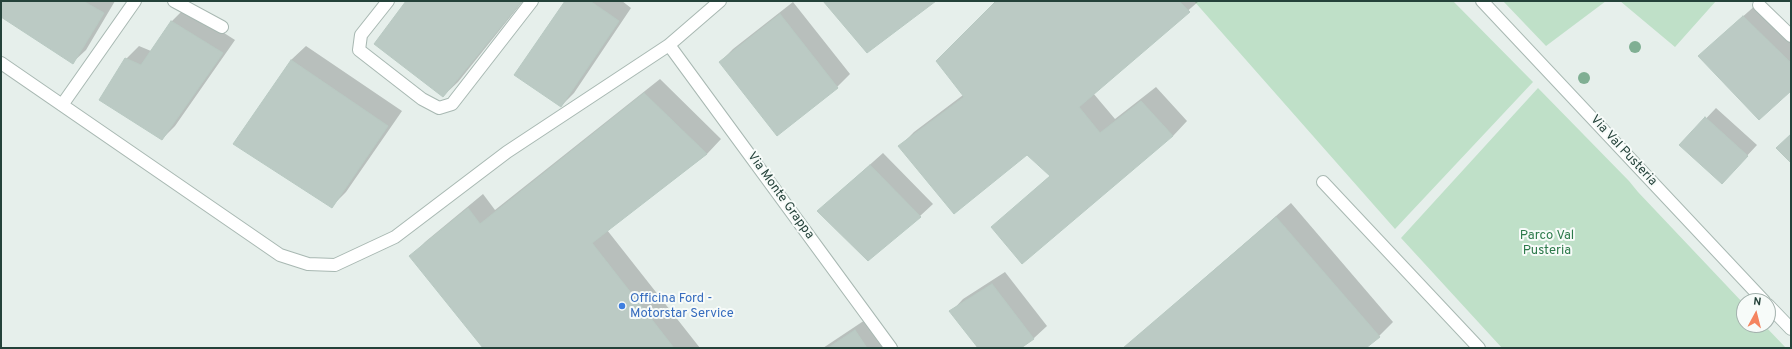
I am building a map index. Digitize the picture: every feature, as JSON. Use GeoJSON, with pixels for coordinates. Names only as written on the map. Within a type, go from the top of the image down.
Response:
{"type":"FeatureCollection","features":[{"type":"Feature","properties":{"kind":"street"},"geometry":{"type":"LineString","coordinates":[[62,105],[135,1]]}},
{"type":"Feature","properties":{"kind":"street"},"geometry":{"type":"LineString","coordinates":[[174,1],[222,27]]}},
{"type":"Feature","properties":{"kind":"street"},"geometry":{"type":"LineString","coordinates":[[388,1],[361,35],[360,50],[422,99],[439,108],[452,104],[532,1]]}},
{"type":"Feature","properties":{"kind":"street"},"geometry":{"type":"LineString","coordinates":[[1,64],[280,255],[308,264],[335,265],[394,237],[507,152],[669,45],[720,1]]}},
{"type":"Feature","properties":{"kind":"street","name":"Via Val Pusteria"},"geometry":{"type":"LineString","coordinates":[[1482,1],[1756,293]]}},
{"type":"Feature","properties":{"kind":"street"},"geometry":{"type":"LineString","coordinates":[[1759,5],[1791,36]]}},
{"type":"Feature","properties":{"kind":"street","name":"Via Monte Grappa"},"geometry":{"type":"LineString","coordinates":[[669,45],[891,348]]}},
{"type":"Feature","properties":{"kind":"street"},"geometry":{"type":"LineString","coordinates":[[1323,182],[1479,348]]}},
{"type":"Feature","properties":{"kind":"street"},"geometry":{"type":"LineString","coordinates":[[1776,313],[1791,329]]}},
{"type":"Feature","properties":{"kind":"green space"},"geometry":{"type":"Polygon","coordinates":[[[1194,1],[1453,1],[1533,82],[1395,229],[1194,1]]]}},
{"type":"Feature","properties":{"kind":"green space"},"geometry":{"type":"Polygon","coordinates":[[[1503,1],[1606,1],[1546,46],[1503,1]]]}},
{"type":"Feature","properties":{"kind":"green space"},"geometry":{"type":"Polygon","coordinates":[[[1620,1],[1716,1],[1675,47],[1620,1]]]}},
{"type":"Feature","properties":{"kind":"green space","name":"Parco Val Pusteria"},"geometry":{"type":"Polygon","coordinates":[[[1538,88],[1629,181],[1736,296],[1736,333],[1772,333],[1786,348],[1502,348],[1401,238],[1538,88]]]}},
{"type":"Feature","properties":{"kind":"building"},"geometry":{"type":"Polygon","coordinates":[[[1,1],[83,1],[104,13],[73,64],[1,17],[1,1]]]}},
{"type":"Feature","properties":{"kind":"building"},"geometry":{"type":"Polygon","coordinates":[[[406,1],[522,1],[443,97],[374,44],[406,1]]]}},
{"type":"Feature","properties":{"kind":"building"},"geometry":{"type":"Polygon","coordinates":[[[565,1],[590,1],[619,21],[561,107],[514,75],[565,1]]]}},
{"type":"Feature","properties":{"kind":"building"},"geometry":{"type":"Polygon","coordinates":[[[823,1],[936,1],[867,53],[823,1]]]}},
{"type":"Feature","properties":{"kind":"building"},"geometry":{"type":"Polygon","coordinates":[[[996,1],[1179,1],[1190,12],[1079,107],[1100,133],[1141,101],[1173,136],[1022,264],[991,227],[1050,176],[1027,155],[954,214],[898,146],[964,97],[936,61],[996,1]]]}},
{"type":"Feature","properties":{"kind":"building"},"geometry":{"type":"Polygon","coordinates":[[[780,14],[838,88],[777,136],[719,62],[780,14]]]}},
{"type":"Feature","properties":{"kind":"building"},"geometry":{"type":"Polygon","coordinates":[[[1743,16],[1791,63],[1791,91],[1759,120],[1698,56],[1743,16]]]}},
{"type":"Feature","properties":{"kind":"building"},"geometry":{"type":"Polygon","coordinates":[[[171,21],[223,53],[162,140],[99,100],[125,58],[141,65],[171,21]]]}},
{"type":"Feature","properties":{"kind":"building"},"geometry":{"type":"Polygon","coordinates":[[[291,60],[388,126],[332,208],[233,144],[291,60]]]}},
{"type":"Feature","properties":{"kind":"building"},"geometry":{"type":"Polygon","coordinates":[[[644,93],[707,154],[592,243],[674,348],[483,348],[409,256],[468,208],[480,224],[644,93]]]}},
{"type":"Feature","properties":{"kind":"building"},"geometry":{"type":"Polygon","coordinates":[[[1705,117],[1748,156],[1722,184],[1679,145],[1705,117]]]}},
{"type":"Feature","properties":{"kind":"building"},"geometry":{"type":"Polygon","coordinates":[[[1791,134],[1791,163],[1776,148],[1791,134]]]}},
{"type":"Feature","properties":{"kind":"building"},"geometry":{"type":"Polygon","coordinates":[[[870,165],[921,217],[868,261],[817,211],[870,165]]]}},
{"type":"Feature","properties":{"kind":"building"},"geometry":{"type":"Polygon","coordinates":[[[1276,217],[1380,337],[1366,348],[1123,348],[1276,217]]]}},
{"type":"Feature","properties":{"kind":"building"},"geometry":{"type":"Polygon","coordinates":[[[992,284],[1034,339],[1021,348],[978,348],[949,311],[992,284]]]}},
{"type":"Feature","properties":{"kind":"building"},"geometry":{"type":"Polygon","coordinates":[[[855,330],[867,348],[828,348],[855,330]]]}},
{"type":"Feature","properties":{"kind":"place","name":"Officina Ford - Motorstar Service"},"geometry":{"type":"Point","coordinates":[622,306]}}]}
